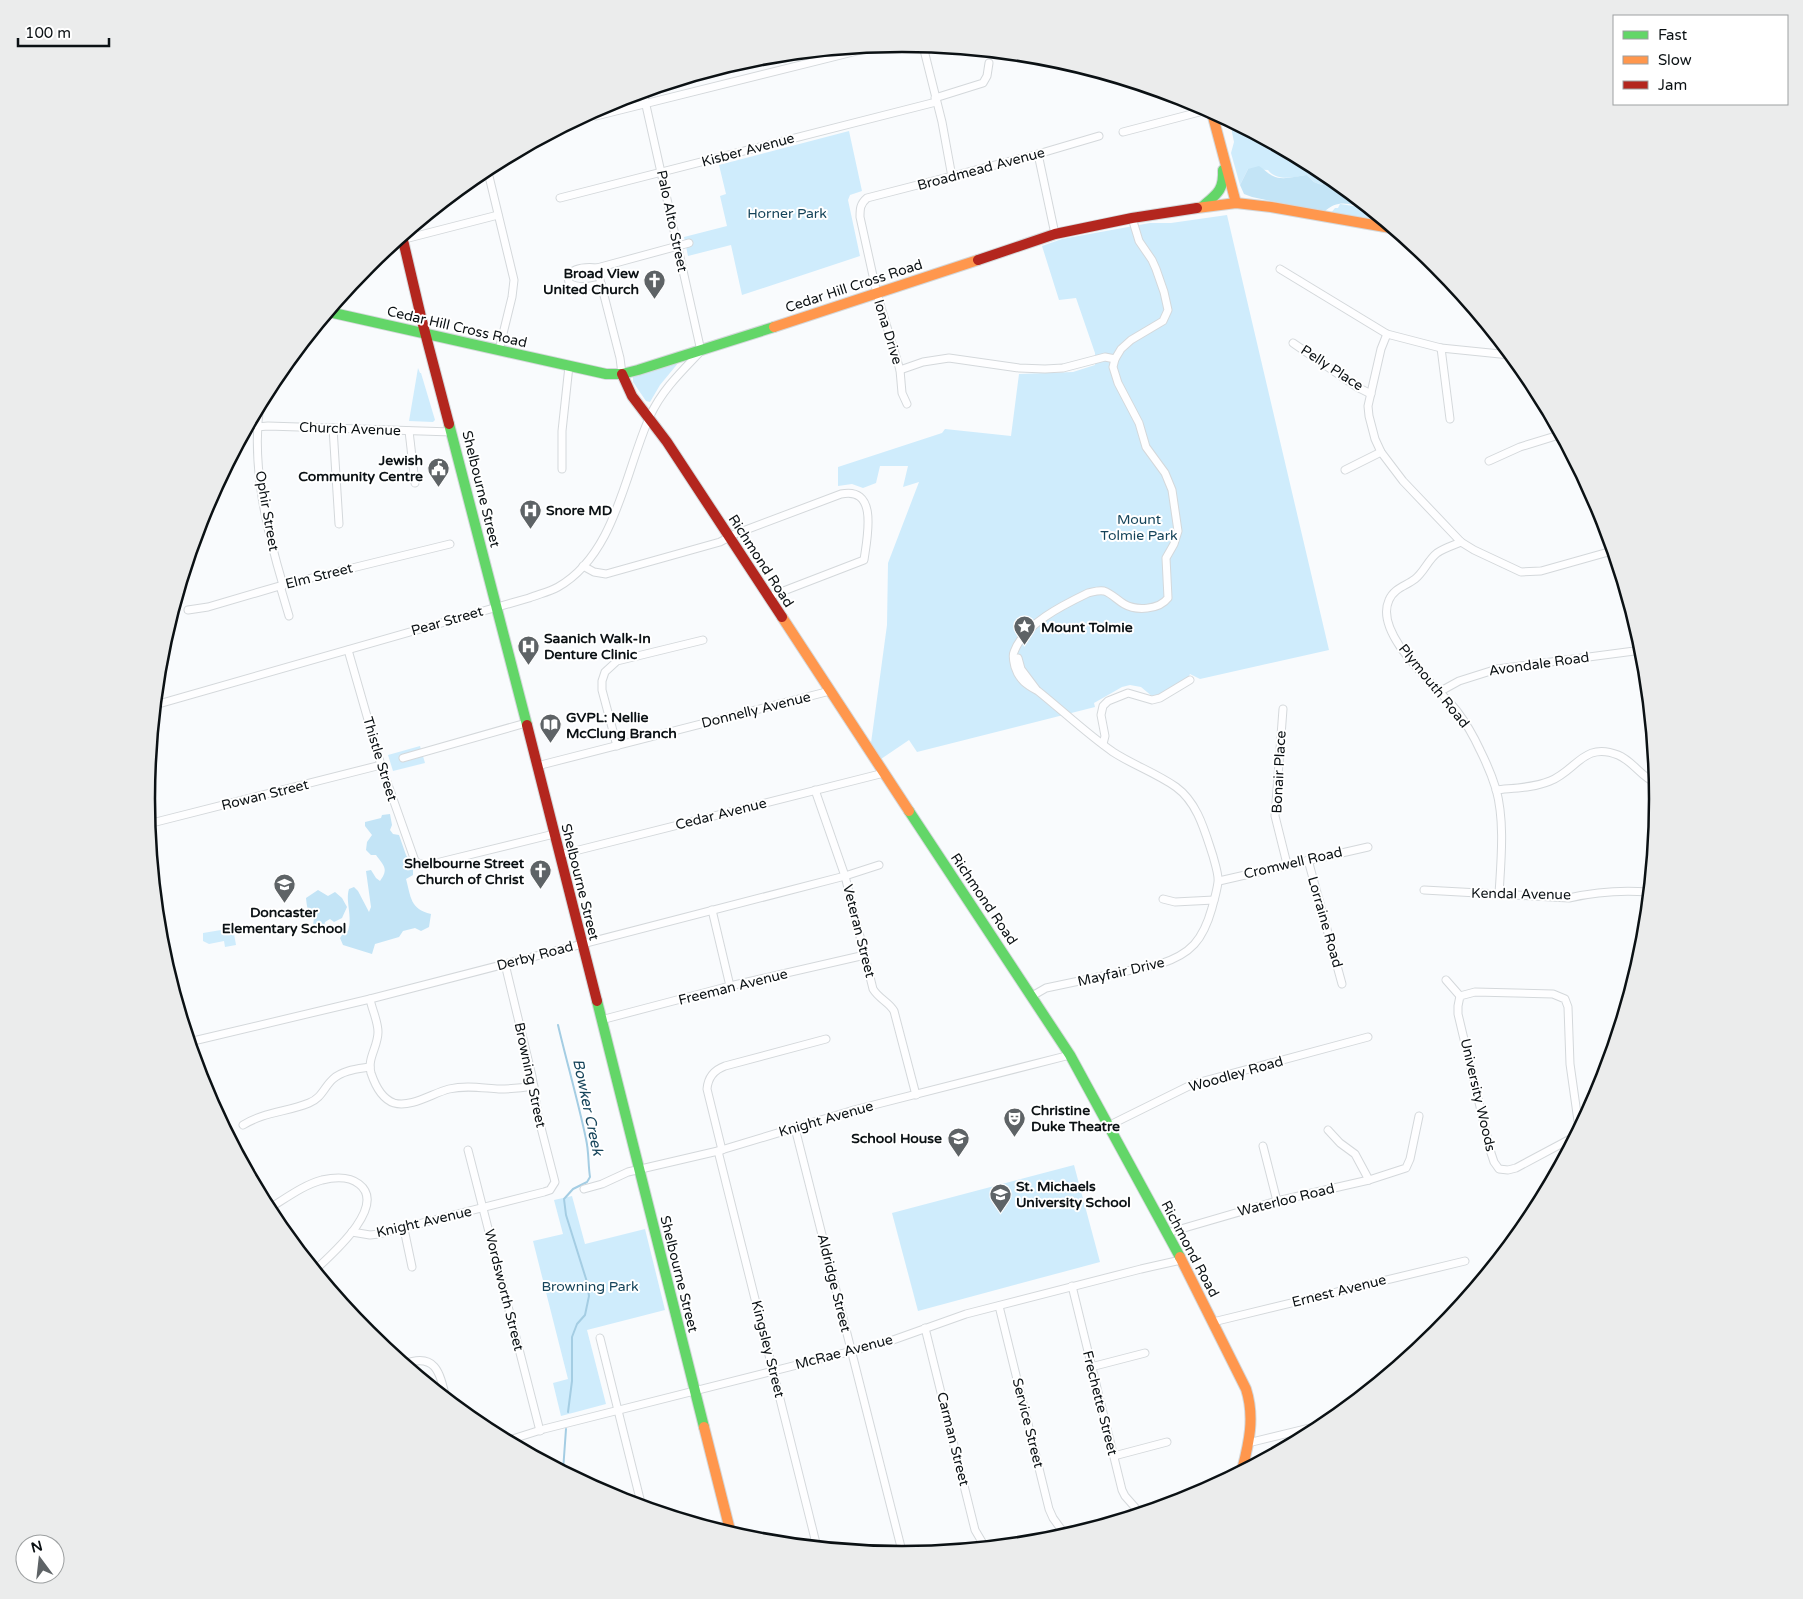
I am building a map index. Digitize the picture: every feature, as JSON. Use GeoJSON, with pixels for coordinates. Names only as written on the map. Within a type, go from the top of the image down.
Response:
{"type":"FeatureCollection","features":[{"type":"Feature","properties":{"kind":"main road"},"geometry":{"type":"LineString","coordinates":[[1214,122],[1236,203]]}},
{"type":"Feature","properties":{"kind":"main road"},"geometry":{"type":"LineString","coordinates":[[1202,206],[1218,193],[1223,185],[1225,160]]}},
{"type":"Feature","properties":{"kind":"main road","name":"Cedar Hill Cross Road"},"geometry":{"type":"LineString","coordinates":[[335,313],[606,374],[622,374],[701,351],[1055,234],[1132,218],[1202,206],[1236,203],[1271,207],[1379,226]]}},
{"type":"Feature","properties":{"kind":"main road","name":"Shelbourne Street"},"geometry":{"type":"LineString","coordinates":[[402,244],[526,722],[729,1526]]}},
{"type":"Feature","properties":{"kind":"main road","name":"Richmond Road"},"geometry":{"type":"LineString","coordinates":[[622,374],[626,384],[730,538],[1032,996],[1070,1055],[1110,1125],[1213,1322],[1250,1398],[1251,1421],[1244,1463]]}},
{"type":"Feature","properties":{"kind":"street"},"geometry":{"type":"LineString","coordinates":[[926,53],[942,122],[952,177]]}},
{"type":"Feature","properties":{"kind":"street"},"geometry":{"type":"LineString","coordinates":[[605,114],[835,56]]}},
{"type":"Feature","properties":{"kind":"street","name":"Kisber Avenue"},"geometry":{"type":"LineString","coordinates":[[560,198],[662,173],[936,100],[984,83],[989,63]]}},
{"type":"Feature","properties":{"kind":"street","name":"Palo Alto Street"},"geometry":{"type":"LineString","coordinates":[[644,98],[701,351]]}},
{"type":"Feature","properties":{"kind":"street"},"geometry":{"type":"LineString","coordinates":[[1122,132],[1196,113]]}},
{"type":"Feature","properties":{"kind":"street","name":"Broadmead Avenue"},"geometry":{"type":"LineString","coordinates":[[863,202],[867,198],[1038,154],[1098,136]]}},
{"type":"Feature","properties":{"kind":"street"},"geometry":{"type":"LineString","coordinates":[[1038,154],[1055,234]]}},
{"type":"Feature","properties":{"kind":"street"},"geometry":{"type":"LineString","coordinates":[[489,176],[514,280],[512,297],[498,350]]}},
{"type":"Feature","properties":{"kind":"street","name":"Iona Drive"},"geometry":{"type":"LineString","coordinates":[[863,202],[860,206],[860,217],[877,294],[900,370],[902,392],[907,404]]}},
{"type":"Feature","properties":{"kind":"street"},"geometry":{"type":"LineString","coordinates":[[411,237],[498,215]]}},
{"type":"Feature","properties":{"kind":"street"},"geometry":{"type":"LineString","coordinates":[[900,370],[923,362],[949,358],[1019,368],[1045,369],[1063,368],[1105,357],[1114,359],[1131,340],[1163,321],[1168,310],[1156,269],[1139,241],[1132,218]]}},
{"type":"Feature","properties":{"kind":"street"},"geometry":{"type":"LineString","coordinates":[[601,284],[589,287],[574,286],[568,279],[569,274],[573,271],[597,268],[689,243]]}},
{"type":"Feature","properties":{"kind":"street"},"geometry":{"type":"LineString","coordinates":[[597,268],[621,360],[622,374]]}},
{"type":"Feature","properties":{"kind":"street"},"geometry":{"type":"LineString","coordinates":[[1280,269],[1387,334],[1441,348],[1501,354]]}},
{"type":"Feature","properties":{"kind":"street"},"geometry":{"type":"LineString","coordinates":[[1387,334],[1381,349],[1368,406],[1368,416],[1375,439],[1381,452],[1403,481],[1461,542],[1521,572],[1541,571],[1607,553]]}},
{"type":"Feature","properties":{"kind":"street","name":"Pelly Place"},"geometry":{"type":"LineString","coordinates":[[1293,342],[1371,394]]}},
{"type":"Feature","properties":{"kind":"street"},"geometry":{"type":"LineString","coordinates":[[1441,348],[1450,419]]}},
{"type":"Feature","properties":{"kind":"street","name":"Pear Street"},"geometry":{"type":"LineString","coordinates":[[161,703],[496,607],[555,588],[583,566],[602,540],[615,514],[649,418],[669,384],[701,351]]}},
{"type":"Feature","properties":{"kind":"street","name":"Mayfair Drive"},"geometry":{"type":"LineString","coordinates":[[1032,996],[1046,988],[1176,959],[1196,944],[1203,933],[1208,922],[1218,881],[1202,824],[1190,801],[1178,788],[1130,763],[1103,744],[1038,691],[1026,685],[1017,673],[1013,657],[1013,653],[1025,633],[1031,627],[1088,593],[1096,591],[1105,592],[1126,606],[1138,608],[1158,606],[1168,598],[1166,558],[1178,531],[1172,490],[1165,474],[1146,447],[1139,423],[1118,383],[1113,366],[1114,359]]}},
{"type":"Feature","properties":{"kind":"street"},"geometry":{"type":"LineString","coordinates":[[562,469],[562,432],[569,366]]}},
{"type":"Feature","properties":{"kind":"street","name":"Ophir Street"},"geometry":{"type":"LineString","coordinates":[[258,421],[258,450],[263,503],[289,616]]}},
{"type":"Feature","properties":{"kind":"street","name":"Church Avenue"},"geometry":{"type":"LineString","coordinates":[[257,427],[452,432]]}},
{"type":"Feature","properties":{"kind":"street"},"geometry":{"type":"LineString","coordinates":[[333,428],[339,524]]}},
{"type":"Feature","properties":{"kind":"street"},"geometry":{"type":"LineString","coordinates":[[409,431],[415,483]]}},
{"type":"Feature","properties":{"kind":"street"},"geometry":{"type":"LineString","coordinates":[[1488,461],[1520,447],[1554,437]]}},
{"type":"Feature","properties":{"kind":"street"},"geometry":{"type":"LineString","coordinates":[[1345,470],[1381,452]]}},
{"type":"Feature","properties":{"kind":"street"},"geometry":{"type":"LineString","coordinates":[[583,566],[594,572],[606,574],[730,538],[840,494],[847,492],[860,497],[866,503],[868,532],[864,560],[768,597]]}},
{"type":"Feature","properties":{"kind":"street","name":"Plymouth Road"},"geometry":{"type":"LineString","coordinates":[[1461,542],[1437,553],[1420,575],[1394,592],[1390,598],[1387,610],[1390,626],[1407,657],[1456,711],[1470,731],[1482,754],[1496,790],[1501,840],[1499,894]]}},
{"type":"Feature","properties":{"kind":"street","name":"Elm Street"},"geometry":{"type":"LineString","coordinates":[[188,610],[450,544]]}},
{"type":"Feature","properties":{"kind":"street"},"geometry":{"type":"LineString","coordinates":[[617,746],[602,690],[602,680],[608,668],[621,659],[703,640]]}},
{"type":"Feature","properties":{"kind":"street","name":"Thistle Street"},"geometry":{"type":"LineString","coordinates":[[348,650],[381,765],[415,861],[420,864],[432,864],[554,834]]}},
{"type":"Feature","properties":{"kind":"street","name":"Avondale Road"},"geometry":{"type":"LineString","coordinates":[[1439,692],[1459,680],[1497,668],[1633,651]]}},
{"type":"Feature","properties":{"kind":"street"},"geometry":{"type":"LineString","coordinates":[[1103,744],[1105,736],[1101,715],[1103,706],[1108,701],[1128,693],[1152,700],[1160,698],[1190,680]]}},
{"type":"Feature","properties":{"kind":"street","name":"Donnelly Avenue"},"geometry":{"type":"LineString","coordinates":[[537,766],[830,691]]}},
{"type":"Feature","properties":{"kind":"street","name":"Bonair Place"},"geometry":{"type":"LineString","coordinates":[[1283,709],[1275,816],[1287,864]]}},
{"type":"Feature","properties":{"kind":"street"},"geometry":{"type":"LineString","coordinates":[[403,758],[526,722]]}},
{"type":"Feature","properties":{"kind":"street"},"geometry":{"type":"LineString","coordinates":[[1496,790],[1549,782],[1564,773],[1579,759],[1594,752],[1618,755],[1648,779]]}},
{"type":"Feature","properties":{"kind":"street","name":"Rowan Street"},"geometry":{"type":"LineString","coordinates":[[155,822],[381,765]]}},
{"type":"Feature","properties":{"kind":"street","name":"Cedar Avenue"},"geometry":{"type":"LineString","coordinates":[[559,856],[884,772]]}},
{"type":"Feature","properties":{"kind":"street","name":"Veteran Street"},"geometry":{"type":"LineString","coordinates":[[815,790],[845,876],[875,992],[890,1005],[896,1015],[916,1095]]}},
{"type":"Feature","properties":{"kind":"street","name":"Cromwell Road"},"geometry":{"type":"LineString","coordinates":[[1218,881],[1368,846]]}},
{"type":"Feature","properties":{"kind":"street","name":"Lorraine Road"},"geometry":{"type":"LineString","coordinates":[[1308,860],[1342,984]]}},
{"type":"Feature","properties":{"kind":"street","name":"Derby Road"},"geometry":{"type":"LineString","coordinates":[[194,1041],[370,999],[845,876],[879,865]]}},
{"type":"Feature","properties":{"kind":"street","name":"Kendal Avenue"},"geometry":{"type":"LineString","coordinates":[[1424,890],[1569,898],[1590,893],[1643,892]]}},
{"type":"Feature","properties":{"kind":"street"},"geometry":{"type":"LineString","coordinates":[[1163,899],[1175,902],[1214,900]]}},
{"type":"Feature","properties":{"kind":"street"},"geometry":{"type":"LineString","coordinates":[[712,910],[730,986]]}},
{"type":"Feature","properties":{"kind":"street","name":"Freeman Avenue"},"geometry":{"type":"LineString","coordinates":[[601,1020],[730,986],[865,955]]}},
{"type":"Feature","properties":{"kind":"street","name":"Browning Street"},"geometry":{"type":"LineString","coordinates":[[505,964],[534,1086],[538,1116],[554,1182],[553,1186]]}},
{"type":"Feature","properties":{"kind":"street"},"geometry":{"type":"LineString","coordinates":[[1446,980],[1460,996],[1475,992],[1552,994],[1564,999],[1568,1006],[1570,1064],[1577,1116]]}},
{"type":"Feature","properties":{"kind":"street","name":"University Woods"},"geometry":{"type":"LineString","coordinates":[[1460,996],[1458,1014],[1494,1162],[1500,1169],[1516,1168],[1565,1142]]}},
{"type":"Feature","properties":{"kind":"street"},"geometry":{"type":"LineString","coordinates":[[370,999],[378,1031],[370,1067],[372,1077],[381,1093],[390,1101],[406,1104],[446,1090],[463,1087],[511,1089],[534,1086]]}},
{"type":"Feature","properties":{"kind":"street","name":"Woodley Road"},"geometry":{"type":"LineString","coordinates":[[1110,1125],[1193,1084],[1368,1037]]}},
{"type":"Feature","properties":{"kind":"street","name":"Kingsley Street"},"geometry":{"type":"LineString","coordinates":[[816,1541],[720,1151],[708,1094],[708,1084],[714,1072],[725,1066],[826,1039]]}},
{"type":"Feature","properties":{"kind":"street","name":"Knight Avenue"},"geometry":{"type":"LineString","coordinates":[[584,1189],[602,1184],[628,1172],[720,1151],[795,1128],[1070,1055]]}},
{"type":"Feature","properties":{"kind":"street"},"geometry":{"type":"LineString","coordinates":[[243,1125],[263,1115],[310,1103],[322,1095],[332,1080],[339,1074],[370,1067]]}},
{"type":"Feature","properties":{"kind":"street","name":"Waterloo Road"},"geometry":{"type":"LineString","coordinates":[[1167,1233],[1277,1201],[1369,1180],[1406,1168],[1410,1159],[1419,1116]]}},
{"type":"Feature","properties":{"kind":"street","name":"Aldridge Street"},"geometry":{"type":"LineString","coordinates":[[795,1128],[901,1546]]}},
{"type":"Feature","properties":{"kind":"street"},"geometry":{"type":"LineString","coordinates":[[1328,1130],[1340,1143],[1355,1154],[1369,1180]]}},
{"type":"Feature","properties":{"kind":"street"},"geometry":{"type":"LineString","coordinates":[[1263,1146],[1277,1201]]}},
{"type":"Feature","properties":{"kind":"street","name":"Wordsworth Street"},"geometry":{"type":"LineString","coordinates":[[468,1150],[540,1431]]}},
{"type":"Feature","properties":{"kind":"street"},"geometry":{"type":"LineString","coordinates":[[274,1205],[315,1182],[334,1178],[350,1179],[364,1189],[368,1199],[366,1210],[352,1232],[334,1253],[319,1266]]}},
{"type":"Feature","properties":{"kind":"street","name":"Knight Avenue"},"geometry":{"type":"LineString","coordinates":[[352,1232],[375,1235],[404,1229],[544,1192],[553,1186]]}},
{"type":"Feature","properties":{"kind":"street"},"geometry":{"type":"LineString","coordinates":[[404,1229],[412,1267]]}},
{"type":"Feature","properties":{"kind":"street","name":"McRae Avenue"},"geometry":{"type":"LineString","coordinates":[[515,1438],[893,1340],[959,1316],[1181,1260]]}},
{"type":"Feature","properties":{"kind":"street","name":"Ernest Avenue"},"geometry":{"type":"LineString","coordinates":[[1213,1322],[1465,1261]]}},
{"type":"Feature","properties":{"kind":"street","name":"Frechette Street"},"geometry":{"type":"LineString","coordinates":[[1072,1286],[1123,1493],[1136,1509]]}},
{"type":"Feature","properties":{"kind":"street","name":"Service Street"},"geometry":{"type":"LineString","coordinates":[[999,1306],[1049,1509],[1061,1529]]}},
{"type":"Feature","properties":{"kind":"street","name":"Carman Street"},"geometry":{"type":"LineString","coordinates":[[925,1328],[975,1530],[982,1542]]}},
{"type":"Feature","properties":{"kind":"street"},"geometry":{"type":"LineString","coordinates":[[600,1338],[640,1499]]}},
{"type":"Feature","properties":{"kind":"street"},"geometry":{"type":"LineString","coordinates":[[1091,1366],[1145,1352]]}},
{"type":"Feature","properties":{"kind":"street"},"geometry":{"type":"LineString","coordinates":[[411,1362],[421,1360],[434,1366],[440,1374],[444,1389]]}},
{"type":"Feature","properties":{"kind":"street"},"geometry":{"type":"LineString","coordinates":[[1248,1443],[1302,1430]]}},
{"type":"Feature","properties":{"kind":"street"},"geometry":{"type":"LineString","coordinates":[[1114,1456],[1167,1442]]}},
{"type":"Feature","properties":{"kind":"green space"},"geometry":{"type":"Polygon","coordinates":[[[1232,130],[1275,153],[1323,183],[1322,185],[1314,182],[1307,175],[1281,177],[1272,174],[1268,170],[1248,169],[1240,185],[1231,153],[1234,142],[1232,130]]]}},
{"type":"Feature","properties":{"kind":"green space","name":"Horner Park"},"geometry":{"type":"Polygon","coordinates":[[[849,131],[862,191],[850,195],[848,200],[860,256],[742,295],[731,245],[688,256],[684,237],[727,226],[720,196],[726,194],[719,165],[849,131]]]}},
{"type":"Feature","properties":{"kind":"green space"},"geometry":{"type":"Polygon","coordinates":[[[1340,204],[1355,206],[1373,221],[1331,213],[1335,208],[1338,208],[1340,204]]]}},
{"type":"Feature","properties":{"kind":"green space","name":"Mount Tolmie Park"},"geometry":{"type":"Polygon","coordinates":[[[1227,215],[1329,650],[1200,679],[1190,674],[1188,678],[1159,696],[1153,697],[1141,687],[1130,685],[1122,687],[1094,703],[1095,707],[917,752],[909,740],[881,759],[871,743],[887,625],[888,563],[919,482],[903,487],[908,466],[880,466],[876,483],[863,488],[852,484],[838,486],[838,467],[942,433],[945,429],[1011,436],[1019,374],[1073,372],[1095,365],[1095,353],[1076,298],[1059,300],[1042,246],[1062,239],[1150,223],[1171,223],[1227,215]]]}},
{"type":"Feature","properties":{"kind":"green space"},"geometry":{"type":"Polygon","coordinates":[[[679,362],[660,385],[650,402],[646,401],[633,382],[633,376],[679,362]]]}},
{"type":"Feature","properties":{"kind":"green space"},"geometry":{"type":"Polygon","coordinates":[[[418,368],[435,420],[433,422],[409,421],[418,368]]]}},
{"type":"Feature","properties":{"kind":"green space"},"geometry":{"type":"Polygon","coordinates":[[[420,746],[425,763],[393,771],[388,755],[420,746]]]}},
{"type":"Feature","properties":{"kind":"green space"},"geometry":{"type":"Polygon","coordinates":[[[233,928],[236,945],[225,947],[224,941],[209,944],[203,941],[203,933],[233,928]]]}},
{"type":"Feature","properties":{"kind":"green space"},"geometry":{"type":"Polygon","coordinates":[[[1074,1165],[1100,1262],[918,1311],[892,1213],[1074,1165]]]}},
{"type":"Feature","properties":{"kind":"green space","name":"Browning Park"},"geometry":{"type":"Polygon","coordinates":[[[572,1196],[585,1244],[645,1229],[665,1310],[587,1330],[606,1404],[561,1416],[553,1383],[568,1379],[533,1241],[563,1234],[554,1200],[572,1196]]]}},
{"type":"Feature","properties":{"kind":"shaded area"},"geometry":{"type":"Polygon","coordinates":[[[1259,166],[1269,174],[1285,178],[1307,175],[1314,182],[1322,185],[1323,183],[1353,205],[1334,205],[1324,212],[1252,197],[1244,194],[1240,185],[1248,169],[1259,166]]]}},
{"type":"Feature","properties":{"kind":"shaded area"},"geometry":{"type":"Polygon","coordinates":[[[390,814],[392,825],[390,830],[393,834],[399,835],[406,855],[413,867],[413,875],[406,879],[412,901],[419,909],[431,914],[429,927],[421,931],[415,928],[403,931],[399,937],[375,944],[372,954],[343,945],[340,938],[344,932],[348,931],[349,926],[349,889],[354,887],[358,891],[369,912],[371,907],[366,871],[371,870],[380,881],[385,870],[376,855],[371,855],[366,850],[367,842],[372,835],[365,826],[365,822],[390,814]]]}},
{"type":"Feature","properties":{"kind":"shaded area"},"geometry":{"type":"Polygon","coordinates":[[[318,890],[328,896],[335,892],[342,898],[347,907],[342,918],[334,922],[330,919],[325,922],[323,932],[316,931],[313,926],[314,917],[309,911],[306,901],[306,898],[318,890]]]}},
{"type":"Feature","properties":{"kind":"waterway","name":"Bowker Creek"},"geometry":{"type":"LineString","coordinates":[[558,1025],[580,1110],[588,1149],[590,1177],[587,1182],[573,1189],[564,1199],[566,1215],[587,1282],[589,1296],[585,1315],[577,1324],[572,1337],[572,1381],[568,1412]]}},
{"type":"Feature","properties":{"kind":"waterway","name":"Bowker Creek"},"geometry":{"type":"LineString","coordinates":[[563,1465],[566,1429]]}},
{"type":"Feature","properties":{"kind":"traffic: fast"},"geometry":{"type":"LineString","coordinates":[[1203,206],[1219,191],[1223,170]]}},
{"type":"Feature","properties":{"kind":"traffic: fast"},"geometry":{"type":"LineString","coordinates":[[335,313],[606,374],[622,374],[638,370],[774,327]]}},
{"type":"Feature","properties":{"kind":"traffic: fast"},"geometry":{"type":"LineString","coordinates":[[449,424],[527,725]]}},
{"type":"Feature","properties":{"kind":"traffic: fast"},"geometry":{"type":"LineString","coordinates":[[909,811],[1070,1055],[1180,1257]]}},
{"type":"Feature","properties":{"kind":"traffic: fast"},"geometry":{"type":"LineString","coordinates":[[597,1001],[704,1427]]}},
{"type":"Feature","properties":{"kind":"traffic: slow"},"geometry":{"type":"LineString","coordinates":[[1214,122],[1236,203]]}},
{"type":"Feature","properties":{"kind":"traffic: slow"},"geometry":{"type":"LineString","coordinates":[[1197,208],[1236,203],[1271,207],[1379,226]]}},
{"type":"Feature","properties":{"kind":"traffic: slow"},"geometry":{"type":"LineString","coordinates":[[774,327],[978,260]]}},
{"type":"Feature","properties":{"kind":"traffic: slow"},"geometry":{"type":"LineString","coordinates":[[782,617],[909,811]]}},
{"type":"Feature","properties":{"kind":"traffic: slow"},"geometry":{"type":"LineString","coordinates":[[1180,1257],[1246,1389],[1251,1420],[1244,1463]]}},
{"type":"Feature","properties":{"kind":"traffic: slow"},"geometry":{"type":"LineString","coordinates":[[704,1427],[729,1526]]}},
{"type":"Feature","properties":{"kind":"traffic: jam"},"geometry":{"type":"LineString","coordinates":[[978,260],[1055,234],[1132,218],[1197,208]]}},
{"type":"Feature","properties":{"kind":"traffic: jam"},"geometry":{"type":"LineString","coordinates":[[404,243],[449,424]]}},
{"type":"Feature","properties":{"kind":"traffic: jam"},"geometry":{"type":"LineString","coordinates":[[622,374],[632,396],[667,442],[782,617]]}},
{"type":"Feature","properties":{"kind":"traffic: jam"},"geometry":{"type":"LineString","coordinates":[[527,725],[597,1001]]}},
{"type":"Feature","properties":{"kind":"place","name":"Broad View United Church"},"geometry":{"type":"Point","coordinates":[655,300]}},
{"type":"Feature","properties":{"kind":"place","name":"Jewish Community Centre"},"geometry":{"type":"Point","coordinates":[439,487]}},
{"type":"Feature","properties":{"kind":"place","name":"Snore MD"},"geometry":{"type":"Point","coordinates":[530,529]}},
{"type":"Feature","properties":{"kind":"place","name":"Mount Tolmie"},"geometry":{"type":"Point","coordinates":[1025,646]}},
{"type":"Feature","properties":{"kind":"place","name":"Saanich Walk-In Denture Clinic"},"geometry":{"type":"Point","coordinates":[528,665]}},
{"type":"Feature","properties":{"kind":"place","name":"GVPL: Nellie McClung Branch"},"geometry":{"type":"Point","coordinates":[550,744]}},
{"type":"Feature","properties":{"kind":"place","name":"Shelbourne Street Church of Christ"},"geometry":{"type":"Point","coordinates":[540,890]}},
{"type":"Feature","properties":{"kind":"place","name":"Doncaster Elementary School"},"geometry":{"type":"Point","coordinates":[284,903]}},
{"type":"Feature","properties":{"kind":"place","name":"Christine Duke Theatre"},"geometry":{"type":"Point","coordinates":[1015,1137]}},
{"type":"Feature","properties":{"kind":"place","name":"School House"},"geometry":{"type":"Point","coordinates":[958,1157]}},
{"type":"Feature","properties":{"kind":"place","name":"St. Michaels University School"},"geometry":{"type":"Point","coordinates":[1000,1213]}}]}
